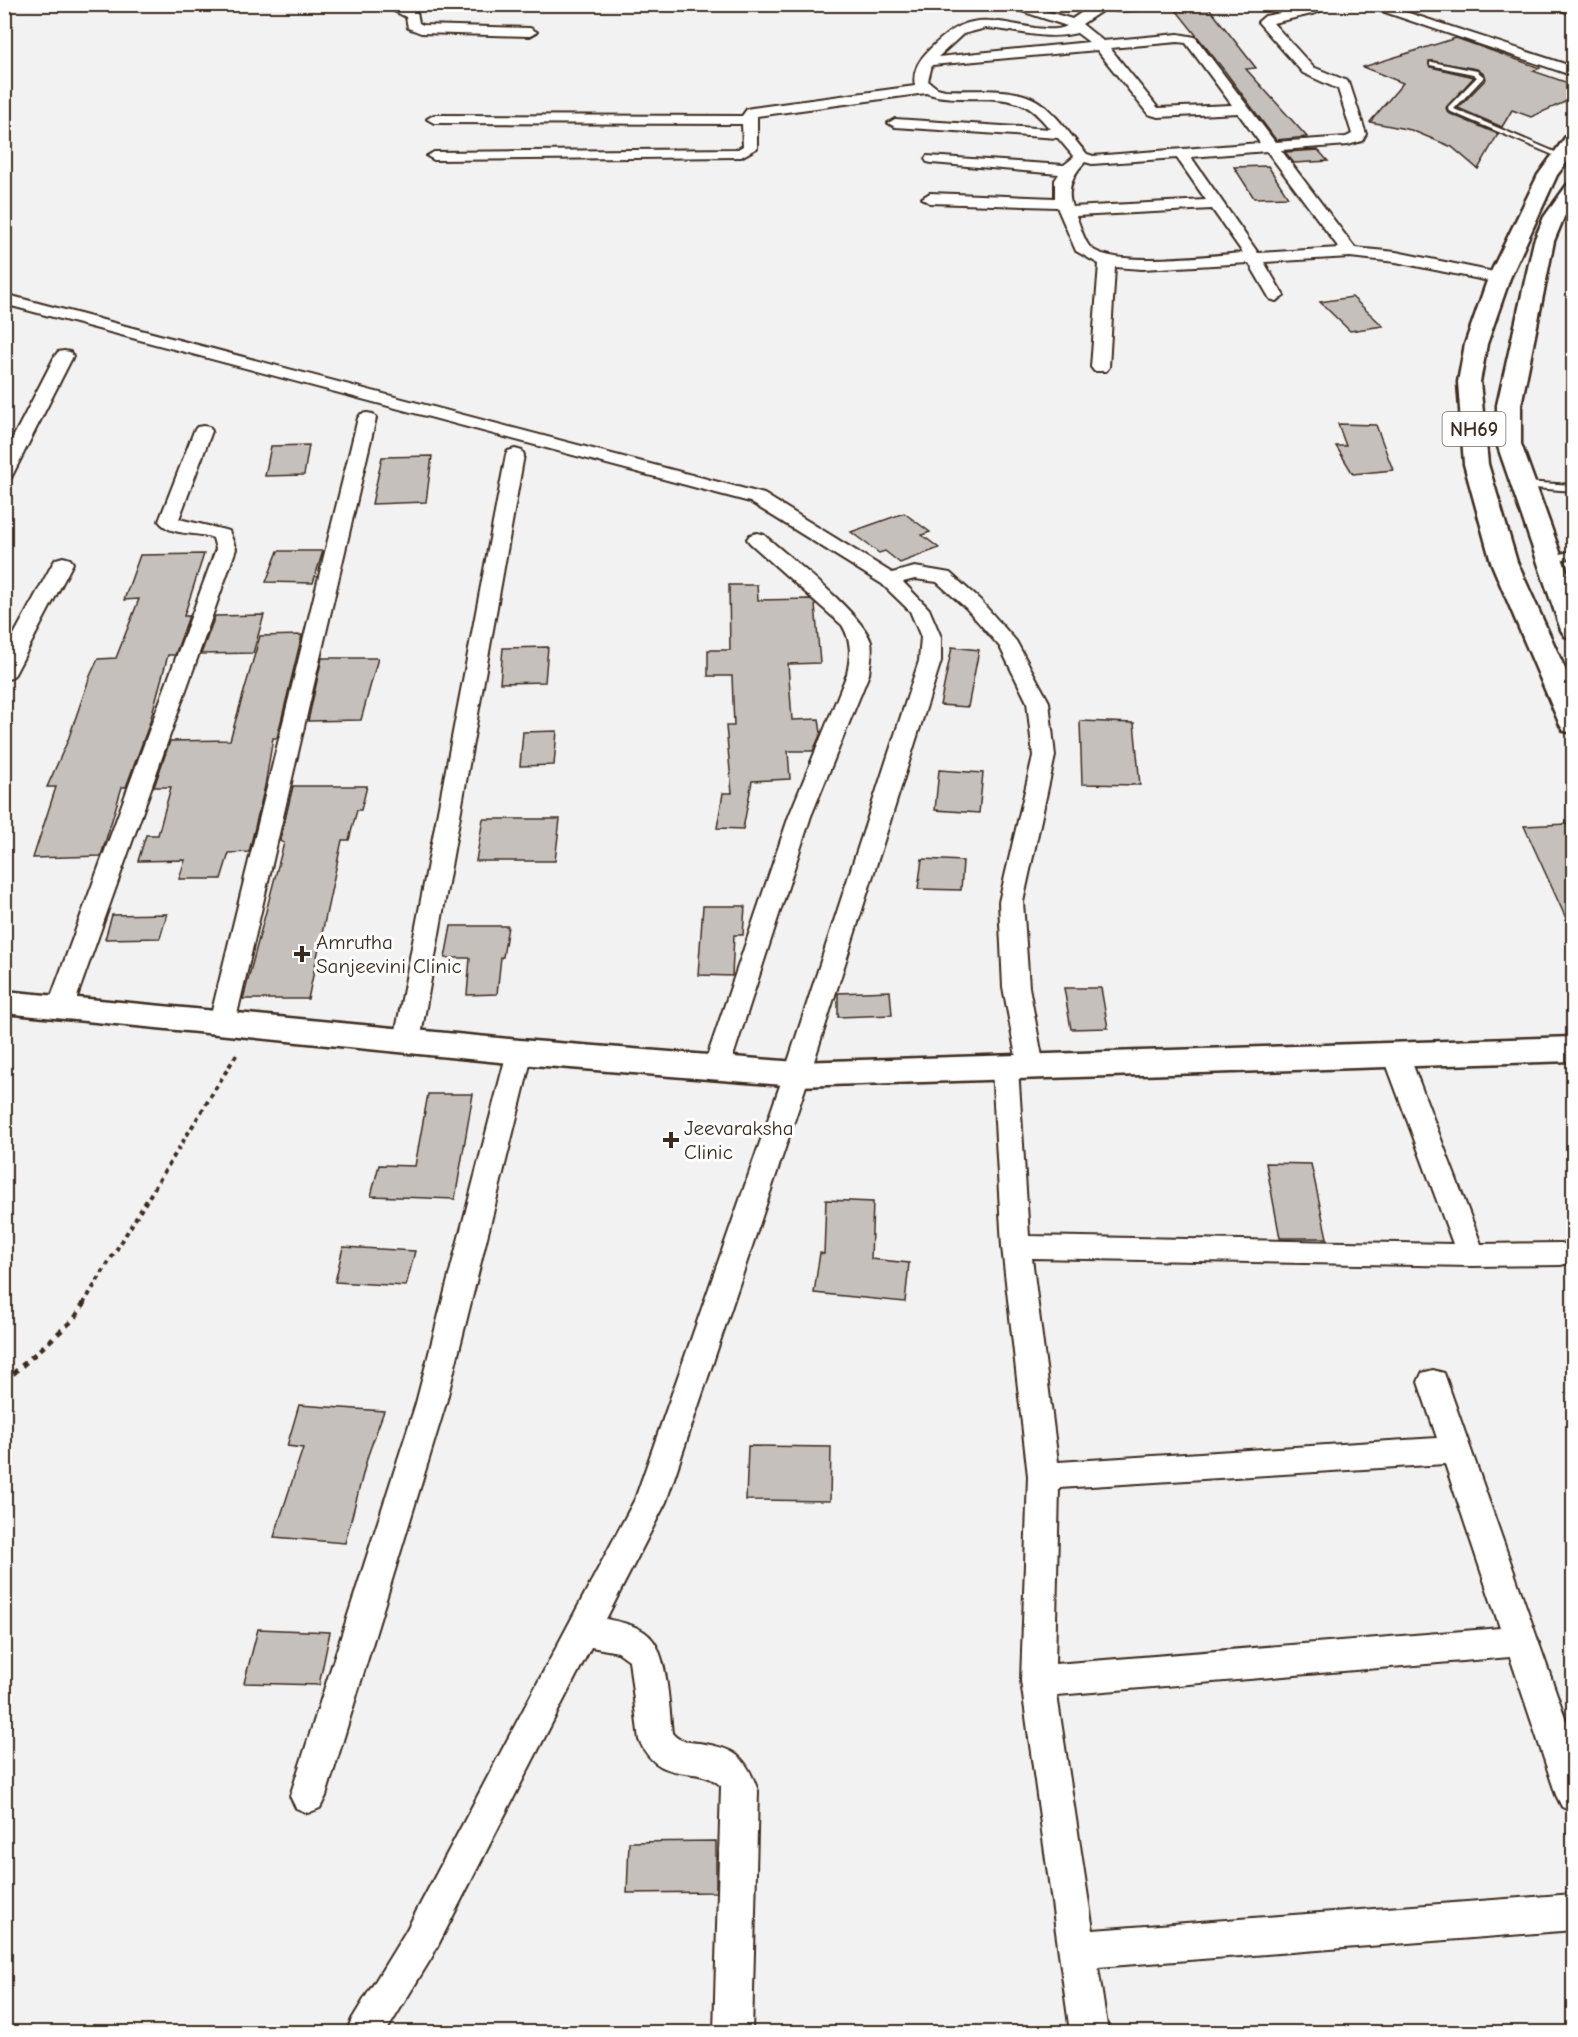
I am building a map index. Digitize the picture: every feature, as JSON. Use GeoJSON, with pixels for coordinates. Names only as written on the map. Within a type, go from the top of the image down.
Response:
{"type":"FeatureCollection","features":[{"type":"Feature","properties":{"kind":"main road","name":"NH69"},"geometry":{"type":"LineString","coordinates":[[1567,147],[1532,206],[1499,278],[1476,344],[1469,382],[1476,464],[1504,562],[1574,725]]}},
{"type":"Feature","properties":{"kind":"main road","name":"NH69"},"geometry":{"type":"LineString","coordinates":[[1574,189],[1554,217],[1544,241],[1509,405],[1509,444],[1574,630]]}},
{"type":"Feature","properties":{"kind":"main road"},"geometry":{"type":"LineString","coordinates":[[1475,441],[1509,444]]}},
{"type":"Feature","properties":{"kind":"main road"},"geometry":{"type":"LineString","coordinates":[[4,1002],[520,1052],[775,1073],[1574,1049]]}},
{"type":"Feature","properties":{"kind":"street"},"geometry":{"type":"LineString","coordinates":[[386,4],[412,15],[413,25],[422,29],[531,32]]}},
{"type":"Feature","properties":{"kind":"street"},"geometry":{"type":"LineString","coordinates":[[1006,4],[1074,24],[1100,45],[1153,111],[1158,113],[1243,109]]}},
{"type":"Feature","properties":{"kind":"street"},"geometry":{"type":"LineString","coordinates":[[927,89],[922,86],[920,80],[925,62],[957,32],[966,28],[998,25],[1058,34],[1072,30],[1074,24],[1106,4],[1117,7],[1162,4]]}},
{"type":"Feature","properties":{"kind":"street"},"geometry":{"type":"LineString","coordinates":[[1271,4],[1300,13]]}},
{"type":"Feature","properties":{"kind":"street"},"geometry":{"type":"LineString","coordinates":[[434,156],[727,155],[741,153],[750,148],[749,120],[752,112],[927,89],[1025,100],[1033,104],[1082,157],[1105,161],[1348,141],[1357,138],[1359,134],[1345,88],[1308,70],[1265,22],[1270,19],[1309,12],[1327,4]]}},
{"type":"Feature","properties":{"kind":"street"},"geometry":{"type":"LineString","coordinates":[[1367,4],[1574,72]]}},
{"type":"Feature","properties":{"kind":"street"},"geometry":{"type":"LineString","coordinates":[[925,62],[1178,38],[1190,40],[1350,252]]}},
{"type":"Feature","properties":{"kind":"street"},"geometry":{"type":"LineString","coordinates":[[434,119],[749,120]]}},
{"type":"Feature","properties":{"kind":"street"},"geometry":{"type":"LineString","coordinates":[[895,123],[1061,134]]}},
{"type":"Feature","properties":{"kind":"street"},"geometry":{"type":"LineString","coordinates":[[1182,155],[1254,258],[1276,296]]}},
{"type":"Feature","properties":{"kind":"street"},"geometry":{"type":"LineString","coordinates":[[1082,157],[1068,170],[1063,180],[1065,207],[1082,248],[1094,257],[1107,262],[1142,264],[1350,252],[1396,257],[1499,278]]}},
{"type":"Feature","properties":{"kind":"street"},"geometry":{"type":"LineString","coordinates":[[932,159],[1068,170]]}},
{"type":"Feature","properties":{"kind":"street"},"geometry":{"type":"LineString","coordinates":[[930,198],[1065,207],[1216,204]]}},
{"type":"Feature","properties":{"kind":"street"},"geometry":{"type":"LineString","coordinates":[[1100,367],[1107,262]]}},
{"type":"Feature","properties":{"kind":"street"},"geometry":{"type":"LineString","coordinates":[[4,299],[757,498],[889,580],[919,609],[931,637],[930,661],[894,778],[775,1073],[650,1502],[419,1944],[364,2032]]}},
{"type":"Feature","properties":{"kind":"street"},"geometry":{"type":"LineString","coordinates":[[4,474],[64,356]]}},
{"type":"Feature","properties":{"kind":"street"},"geometry":{"type":"LineString","coordinates":[[222,1023],[367,418]]}},
{"type":"Feature","properties":{"kind":"street"},"geometry":{"type":"LineString","coordinates":[[60,1008],[226,549],[222,535],[212,530],[174,525],[169,521],[203,431]]}},
{"type":"Feature","properties":{"kind":"street"},"geometry":{"type":"LineString","coordinates":[[407,1041],[515,455]]}},
{"type":"Feature","properties":{"kind":"street"},"geometry":{"type":"LineString","coordinates":[[716,1069],[800,816],[858,674],[863,649],[859,636],[849,621],[757,539]]}},
{"type":"Feature","properties":{"kind":"street"},"geometry":{"type":"LineString","coordinates":[[4,674],[63,563]]}},
{"type":"Feature","properties":{"kind":"street"},"geometry":{"type":"LineString","coordinates":[[889,580],[915,573],[943,578],[973,604],[1009,645],[1038,702],[1044,756],[1011,902],[1018,1067],[1016,1247],[1044,1476],[1038,1681],[1089,2032]]}},
{"type":"Feature","properties":{"kind":"street"},"geometry":{"type":"LineString","coordinates":[[308,1796],[431,1403],[520,1052]]}},
{"type":"Feature","properties":{"kind":"street"},"geometry":{"type":"LineString","coordinates":[[1396,1055],[1471,1255]]}},
{"type":"Feature","properties":{"kind":"street"},"geometry":{"type":"LineString","coordinates":[[1016,1247],[1471,1255],[1561,1254]]}},
{"type":"Feature","properties":{"kind":"street"},"geometry":{"type":"LineString","coordinates":[[1434,1382],[1574,1795]]}},
{"type":"Feature","properties":{"kind":"street"},"geometry":{"type":"LineString","coordinates":[[1044,1476],[1457,1450]]}},
{"type":"Feature","properties":{"kind":"street"},"geometry":{"type":"LineString","coordinates":[[584,1631],[633,1641],[641,1648],[645,1657],[656,1740],[660,1748],[672,1754],[726,1766],[738,1778],[740,1791],[733,2032]]}},
{"type":"Feature","properties":{"kind":"street"},"geometry":{"type":"LineString","coordinates":[[1038,1681],[1521,1641]]}},
{"type":"Feature","properties":{"kind":"street"},"geometry":{"type":"LineString","coordinates":[[1076,1950],[1574,1912]]}},
{"type":"Feature","properties":{"kind":"lane"},"geometry":{"type":"LineString","coordinates":[[1548,4],[1574,13]]}},
{"type":"Feature","properties":{"kind":"lane"},"geometry":{"type":"LineString","coordinates":[[1432,64],[1474,72],[1481,77],[1450,108],[1451,110],[1567,147]]}},
{"type":"Feature","properties":{"kind":"lane"},"geometry":{"type":"LineString","coordinates":[[1523,484],[1574,488]]}},
{"type":"Feature","properties":{"kind":"lane"},"geometry":{"type":"LineString","coordinates":[[1549,559],[1574,554]]}},
{"type":"Feature","properties":{"kind":"path"},"geometry":{"type":"LineString","coordinates":[[4,1383],[75,1318],[254,1026]]}},
{"type":"Feature","properties":{"kind":"building"},"geometry":{"type":"Polygon","coordinates":[[[1209,8],[1256,68],[1246,69],[1307,137],[1276,140],[1176,10],[1209,8]]]}},
{"type":"Feature","properties":{"kind":"building"},"geometry":{"type":"Polygon","coordinates":[[[1456,38],[1540,68],[1533,71],[1574,85],[1574,98],[1531,117],[1512,110],[1502,127],[1458,108],[1486,79],[1485,75],[1477,69],[1429,61],[1430,67],[1474,77],[1446,108],[1448,113],[1498,134],[1478,169],[1452,147],[1411,130],[1370,122],[1403,83],[1363,67],[1456,38]]]}},
{"type":"Feature","properties":{"kind":"building"},"geometry":{"type":"Polygon","coordinates":[[[1318,150],[1328,161],[1294,163],[1285,152],[1318,150]]]}},
{"type":"Feature","properties":{"kind":"building"},"geometry":{"type":"Polygon","coordinates":[[[1268,166],[1288,197],[1254,198],[1234,167],[1268,166]]]}},
{"type":"Feature","properties":{"kind":"building"},"geometry":{"type":"Polygon","coordinates":[[[1352,297],[1383,326],[1350,331],[1320,302],[1352,297]]]}},
{"type":"Feature","properties":{"kind":"building"},"geometry":{"type":"Polygon","coordinates":[[[1338,424],[1376,425],[1393,470],[1353,474],[1336,446],[1346,446],[1338,424]]]}},
{"type":"Feature","properties":{"kind":"building"},"geometry":{"type":"Polygon","coordinates":[[[309,445],[304,475],[265,476],[271,446],[309,445]]]}},
{"type":"Feature","properties":{"kind":"building"},"geometry":{"type":"Polygon","coordinates":[[[432,456],[426,502],[372,504],[382,457],[432,456]]]}},
{"type":"Feature","properties":{"kind":"building"},"geometry":{"type":"Polygon","coordinates":[[[904,513],[930,532],[922,535],[939,548],[900,563],[885,551],[879,553],[851,532],[904,513]]]}},
{"type":"Feature","properties":{"kind":"building"},"geometry":{"type":"Polygon","coordinates":[[[278,551],[323,551],[313,583],[266,582],[278,551]]]}},
{"type":"Feature","properties":{"kind":"building"},"geometry":{"type":"Polygon","coordinates":[[[204,554],[184,616],[189,616],[175,655],[168,655],[149,725],[126,787],[122,787],[101,856],[33,858],[56,787],[47,787],[68,740],[90,676],[98,659],[116,658],[139,599],[124,600],[140,555],[204,554]]]}},
{"type":"Feature","properties":{"kind":"building"},"geometry":{"type":"Polygon","coordinates":[[[729,585],[757,585],[758,600],[810,599],[815,604],[820,663],[788,664],[792,720],[819,719],[821,733],[813,751],[788,751],[790,779],[752,781],[743,829],[717,828],[723,793],[732,793],[726,726],[734,726],[732,676],[708,676],[708,650],[730,650],[729,585]]]}},
{"type":"Feature","properties":{"kind":"building"},"geometry":{"type":"Polygon","coordinates":[[[264,615],[253,653],[201,654],[215,616],[264,615]]]}},
{"type":"Feature","properties":{"kind":"building"},"geometry":{"type":"Polygon","coordinates":[[[302,635],[277,738],[273,738],[265,786],[249,852],[229,853],[221,879],[179,879],[185,860],[138,861],[146,835],[158,835],[171,787],[154,787],[170,741],[230,740],[260,636],[302,635]]]}},
{"type":"Feature","properties":{"kind":"building"},"geometry":{"type":"Polygon","coordinates":[[[548,647],[545,682],[500,683],[503,648],[548,647]]]}},
{"type":"Feature","properties":{"kind":"building"},"geometry":{"type":"Polygon","coordinates":[[[952,647],[979,650],[968,707],[940,705],[952,647]]]}},
{"type":"Feature","properties":{"kind":"building"},"geometry":{"type":"Polygon","coordinates":[[[322,658],[378,658],[361,720],[308,721],[322,658]]]}},
{"type":"Feature","properties":{"kind":"building"},"geometry":{"type":"Polygon","coordinates":[[[1080,721],[1134,723],[1140,785],[1082,784],[1080,721]]]}},
{"type":"Feature","properties":{"kind":"building"},"geometry":{"type":"Polygon","coordinates":[[[557,731],[554,765],[520,766],[523,732],[557,731]]]}},
{"type":"Feature","properties":{"kind":"building"},"geometry":{"type":"Polygon","coordinates":[[[939,770],[983,773],[979,813],[935,810],[939,770]]]}},
{"type":"Feature","properties":{"kind":"building"},"geometry":{"type":"Polygon","coordinates":[[[293,786],[367,786],[361,810],[357,810],[349,840],[342,840],[308,999],[243,999],[284,843],[280,841],[293,786]]]}},
{"type":"Feature","properties":{"kind":"building"},"geometry":{"type":"Polygon","coordinates":[[[483,819],[560,819],[555,861],[476,861],[483,819]]]}},
{"type":"Feature","properties":{"kind":"building"},"geometry":{"type":"Polygon","coordinates":[[[1568,824],[1574,835],[1574,936],[1524,826],[1568,824]]]}},
{"type":"Feature","properties":{"kind":"building"},"geometry":{"type":"Polygon","coordinates":[[[922,859],[963,861],[961,890],[918,889],[922,859]]]}},
{"type":"Feature","properties":{"kind":"building"},"geometry":{"type":"Polygon","coordinates":[[[703,906],[745,906],[743,935],[734,935],[732,976],[698,975],[703,906]]]}},
{"type":"Feature","properties":{"kind":"building"},"geometry":{"type":"Polygon","coordinates":[[[167,914],[160,938],[105,939],[112,915],[167,914]]]}},
{"type":"Feature","properties":{"kind":"building"},"geometry":{"type":"Polygon","coordinates":[[[451,926],[508,926],[503,957],[501,957],[497,994],[467,995],[470,958],[445,958],[451,926]]]}},
{"type":"Feature","properties":{"kind":"building"},"geometry":{"type":"Polygon","coordinates":[[[1064,988],[1101,988],[1108,1028],[1071,1029],[1064,988]]]}},
{"type":"Feature","properties":{"kind":"building"},"geometry":{"type":"Polygon","coordinates":[[[890,991],[892,1015],[838,1017],[838,993],[890,991]]]}},
{"type":"Feature","properties":{"kind":"building"},"geometry":{"type":"Polygon","coordinates":[[[428,1094],[473,1094],[455,1199],[371,1196],[379,1165],[415,1166],[428,1094]]]}},
{"type":"Feature","properties":{"kind":"building"},"geometry":{"type":"Polygon","coordinates":[[[1266,1163],[1311,1164],[1327,1238],[1280,1238],[1266,1163]]]}},
{"type":"Feature","properties":{"kind":"building"},"geometry":{"type":"Polygon","coordinates":[[[826,1200],[873,1202],[871,1259],[909,1263],[905,1302],[814,1293],[820,1253],[824,1254],[826,1200]]]}},
{"type":"Feature","properties":{"kind":"building"},"geometry":{"type":"Polygon","coordinates":[[[343,1247],[415,1251],[406,1286],[335,1282],[343,1247]]]}},
{"type":"Feature","properties":{"kind":"building"},"geometry":{"type":"Polygon","coordinates":[[[299,1405],[384,1411],[368,1455],[345,1543],[274,1537],[303,1448],[287,1446],[299,1405]]]}},
{"type":"Feature","properties":{"kind":"building"},"geometry":{"type":"Polygon","coordinates":[[[748,1446],[831,1447],[830,1501],[746,1500],[748,1446]]]}},
{"type":"Feature","properties":{"kind":"building"},"geometry":{"type":"Polygon","coordinates":[[[258,1629],[330,1632],[319,1685],[244,1683],[258,1629]]]}},
{"type":"Feature","properties":{"kind":"building"},"geometry":{"type":"Polygon","coordinates":[[[716,1841],[716,1892],[627,1893],[629,1842],[716,1841]]]}},
{"type":"Feature","properties":{"kind":"place","name":"Amrutha Sanjeevini Clinic"},"geometry":{"type":"Point","coordinates":[302,954]}},
{"type":"Feature","properties":{"kind":"place","name":"Jeevaraksha Clinic"},"geometry":{"type":"Point","coordinates":[671,1140]}}]}
